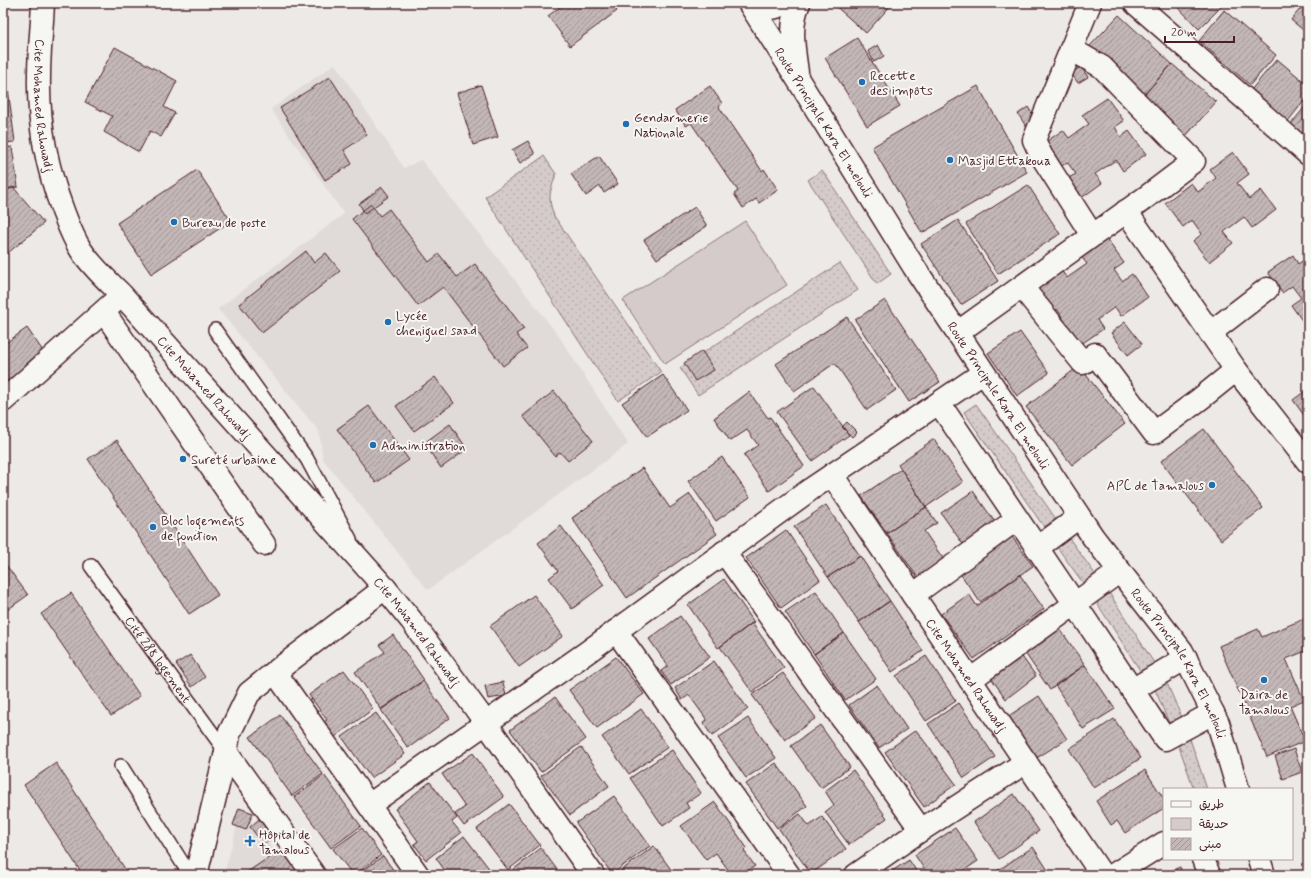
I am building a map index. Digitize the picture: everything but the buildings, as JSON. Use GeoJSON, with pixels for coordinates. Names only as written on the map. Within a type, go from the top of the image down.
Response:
{"type":"FeatureCollection","features":[{"type":"Feature","properties":{"kind":"street","name":"Cite Mohamed Rahouadj"},"geometry":{"type":"LineString","coordinates":[[43,3],[39,77],[47,159],[57,194],[70,230],[80,249],[385,588],[411,620],[486,723],[593,875]]}},
{"type":"Feature","properties":{"kind":"street","name":"Route Principale Kara El melouli"},"geometry":{"type":"LineString","coordinates":[[749,3],[798,78],[957,334],[1093,538],[1182,651],[1218,723],[1238,788]]}},
{"type":"Feature","properties":{"kind":"street"},"geometry":{"type":"LineString","coordinates":[[758,3],[763,7],[770,8],[778,7],[786,3]]}},
{"type":"Feature","properties":{"kind":"street"},"geometry":{"type":"LineString","coordinates":[[798,78],[794,49],[793,24],[799,3]]}},
{"type":"Feature","properties":{"kind":"street"},"geometry":{"type":"LineString","coordinates":[[1090,3],[1034,140],[1041,155],[1092,235]]}},
{"type":"Feature","properties":{"kind":"street"},"geometry":{"type":"LineString","coordinates":[[1135,3],[1308,154]]}},
{"type":"Feature","properties":{"kind":"street"},"geometry":{"type":"LineString","coordinates":[[957,334],[1194,161],[1102,67],[1071,49]]}},
{"type":"Feature","properties":{"kind":"street"},"geometry":{"type":"LineString","coordinates":[[1126,211],[1236,370],[1308,462]]}},
{"type":"Feature","properties":{"kind":"street"},"geometry":{"type":"LineString","coordinates":[[1022,287],[1083,363],[1095,354],[1154,433],[1236,370]]}},
{"type":"Feature","properties":{"kind":"street"},"geometry":{"type":"LineString","coordinates":[[1210,333],[1267,289]]}},
{"type":"Feature","properties":{"kind":"street"},"geometry":{"type":"LineString","coordinates":[[3,401],[122,295]]}},
{"type":"Feature","properties":{"kind":"street"},"geometry":{"type":"LineString","coordinates":[[104,312],[264,544]]}},
{"type":"Feature","properties":{"kind":"street"},"geometry":{"type":"LineString","coordinates":[[369,805],[616,631],[832,475],[983,373]]}},
{"type":"Feature","properties":{"kind":"street"},"geometry":{"type":"LineString","coordinates":[[939,403],[1165,740],[1213,713]]}},
{"type":"Feature","properties":{"kind":"street","name":"Cite Mohamed Rahouadj"},"geometry":{"type":"LineString","coordinates":[[832,475],[1102,875]]}},
{"type":"Feature","properties":{"kind":"street"},"geometry":{"type":"LineString","coordinates":[[1037,548],[1079,517]]}},
{"type":"Feature","properties":{"kind":"street"},"geometry":{"type":"LineString","coordinates":[[913,595],[1017,519]]}},
{"type":"Feature","properties":{"kind":"street"},"geometry":{"type":"LineString","coordinates":[[724,552],[922,830]]}},
{"type":"Feature","properties":{"kind":"street"},"geometry":{"type":"LineString","coordinates":[[970,680],[1120,571]]}},
{"type":"Feature","properties":{"kind":"street"},"geometry":{"type":"LineString","coordinates":[[196,875],[229,734],[249,693],[385,588]]}},
{"type":"Feature","properties":{"kind":"street"},"geometry":{"type":"LineString","coordinates":[[616,631],[789,875]]}},
{"type":"Feature","properties":{"kind":"street"},"geometry":{"type":"LineString","coordinates":[[1132,690],[1186,658]]}},
{"type":"Feature","properties":{"kind":"street"},"geometry":{"type":"LineString","coordinates":[[275,672],[418,875]]}},
{"type":"Feature","properties":{"kind":"street"},"geometry":{"type":"LineString","coordinates":[[226,752],[314,875]]}},
{"type":"Feature","properties":{"kind":"street"},"geometry":{"type":"LineString","coordinates":[[856,875],[1026,762]]}},
{"type":"Feature","properties":{"kind":"street"},"geometry":{"type":"LineString","coordinates":[[1114,875],[1163,844]]}},
{"type":"Feature","properties":{"kind":"street"},"geometry":{"type":"LineString","coordinates":[[1203,860],[1209,875]]}},
{"type":"Feature","properties":{"kind":"street"},"geometry":{"type":"LineString","coordinates":[[1259,860],[1264,875]]}},
{"type":"Feature","properties":{"kind":"lane"},"geometry":{"type":"LineString","coordinates":[[215,330],[307,459],[363,563]]}},
{"type":"Feature","properties":{"kind":"lane","name":"Cité 288 logement"},"geometry":{"type":"LineString","coordinates":[[92,566],[226,752]]}},
{"type":"Feature","properties":{"kind":"lane"},"geometry":{"type":"LineString","coordinates":[[121,766],[190,875]]}},
{"type":"Feature","properties":{"kind":"shaded area","name":"Lycée cheniguel saad"},"geometry":{"type":"Polygon","coordinates":[[[335,64],[404,168],[421,160],[558,335],[628,444],[428,590],[323,459],[319,431],[218,309],[344,214],[271,109],[335,64]]]}},
{"type":"Feature","properties":{"kind":"shaded area","name":"Hôpital de Tamalous"},"geometry":{"type":"Polygon","coordinates":[[[242,808],[291,875],[224,875],[242,808]]]}},
{"type":"Feature","properties":{"kind":"green space"},"geometry":{"type":"Polygon","coordinates":[[[544,156],[556,174],[550,195],[554,216],[661,372],[618,401],[485,197],[544,156]]]}},
{"type":"Feature","properties":{"kind":"green space"},"geometry":{"type":"Polygon","coordinates":[[[822,170],[891,274],[877,284],[808,180],[822,170]]]}},
{"type":"Feature","properties":{"kind":"green space"},"geometry":{"type":"Polygon","coordinates":[[[745,221],[787,285],[665,364],[623,300],[745,221]]]}},
{"type":"Feature","properties":{"kind":"green space"},"geometry":{"type":"Polygon","coordinates":[[[840,263],[858,290],[698,395],[680,368],[840,263]]]}},
{"type":"Feature","properties":{"kind":"green space"},"geometry":{"type":"Polygon","coordinates":[[[976,404],[1056,519],[1044,527],[964,412],[976,404]]]}},
{"type":"Feature","properties":{"kind":"green space"},"geometry":{"type":"Polygon","coordinates":[[[1069,538],[1095,574],[1083,583],[1057,547],[1069,538]]]}},
{"type":"Feature","properties":{"kind":"green space"},"geometry":{"type":"Polygon","coordinates":[[[1108,591],[1154,663],[1141,672],[1095,600],[1108,591]]]}},
{"type":"Feature","properties":{"kind":"green space"},"geometry":{"type":"Polygon","coordinates":[[[1166,681],[1182,718],[1169,723],[1154,687],[1166,681]]]}},
{"type":"Feature","properties":{"kind":"green space"},"geometry":{"type":"Polygon","coordinates":[[[1189,736],[1207,788],[1194,788],[1177,741],[1189,736]]]}},
{"type":"Feature","properties":{"kind":"place","name":"Recette des impôts"},"geometry":{"type":"Point","coordinates":[862,82]}},
{"type":"Feature","properties":{"kind":"place","name":"Gendarmerie Nationale"},"geometry":{"type":"Point","coordinates":[626,124]}},
{"type":"Feature","properties":{"kind":"place","name":"Masjid Ettakoua"},"geometry":{"type":"Point","coordinates":[950,160]}},
{"type":"Feature","properties":{"kind":"place","name":"Bureau de poste"},"geometry":{"type":"Point","coordinates":[174,222]}},
{"type":"Feature","properties":{"kind":"place","name":"Lycée cheniguel saad"},"geometry":{"type":"Point","coordinates":[388,322]}},
{"type":"Feature","properties":{"kind":"place","name":"Administration"},"geometry":{"type":"Point","coordinates":[373,445]}},
{"type":"Feature","properties":{"kind":"place","name":"Sureté urbaine"},"geometry":{"type":"Point","coordinates":[183,459]}},
{"type":"Feature","properties":{"kind":"place","name":"APC de Tamalous"},"geometry":{"type":"Point","coordinates":[1212,485]}},
{"type":"Feature","properties":{"kind":"place","name":"Bloc logements de fonction"},"geometry":{"type":"Point","coordinates":[153,527]}},
{"type":"Feature","properties":{"kind":"place","name":"Daira de Tamalous"},"geometry":{"type":"Point","coordinates":[1264,680]}},
{"type":"Feature","properties":{"kind":"place","name":"Hôpital de Tamalous"},"geometry":{"type":"Point","coordinates":[250,841]}}]}
